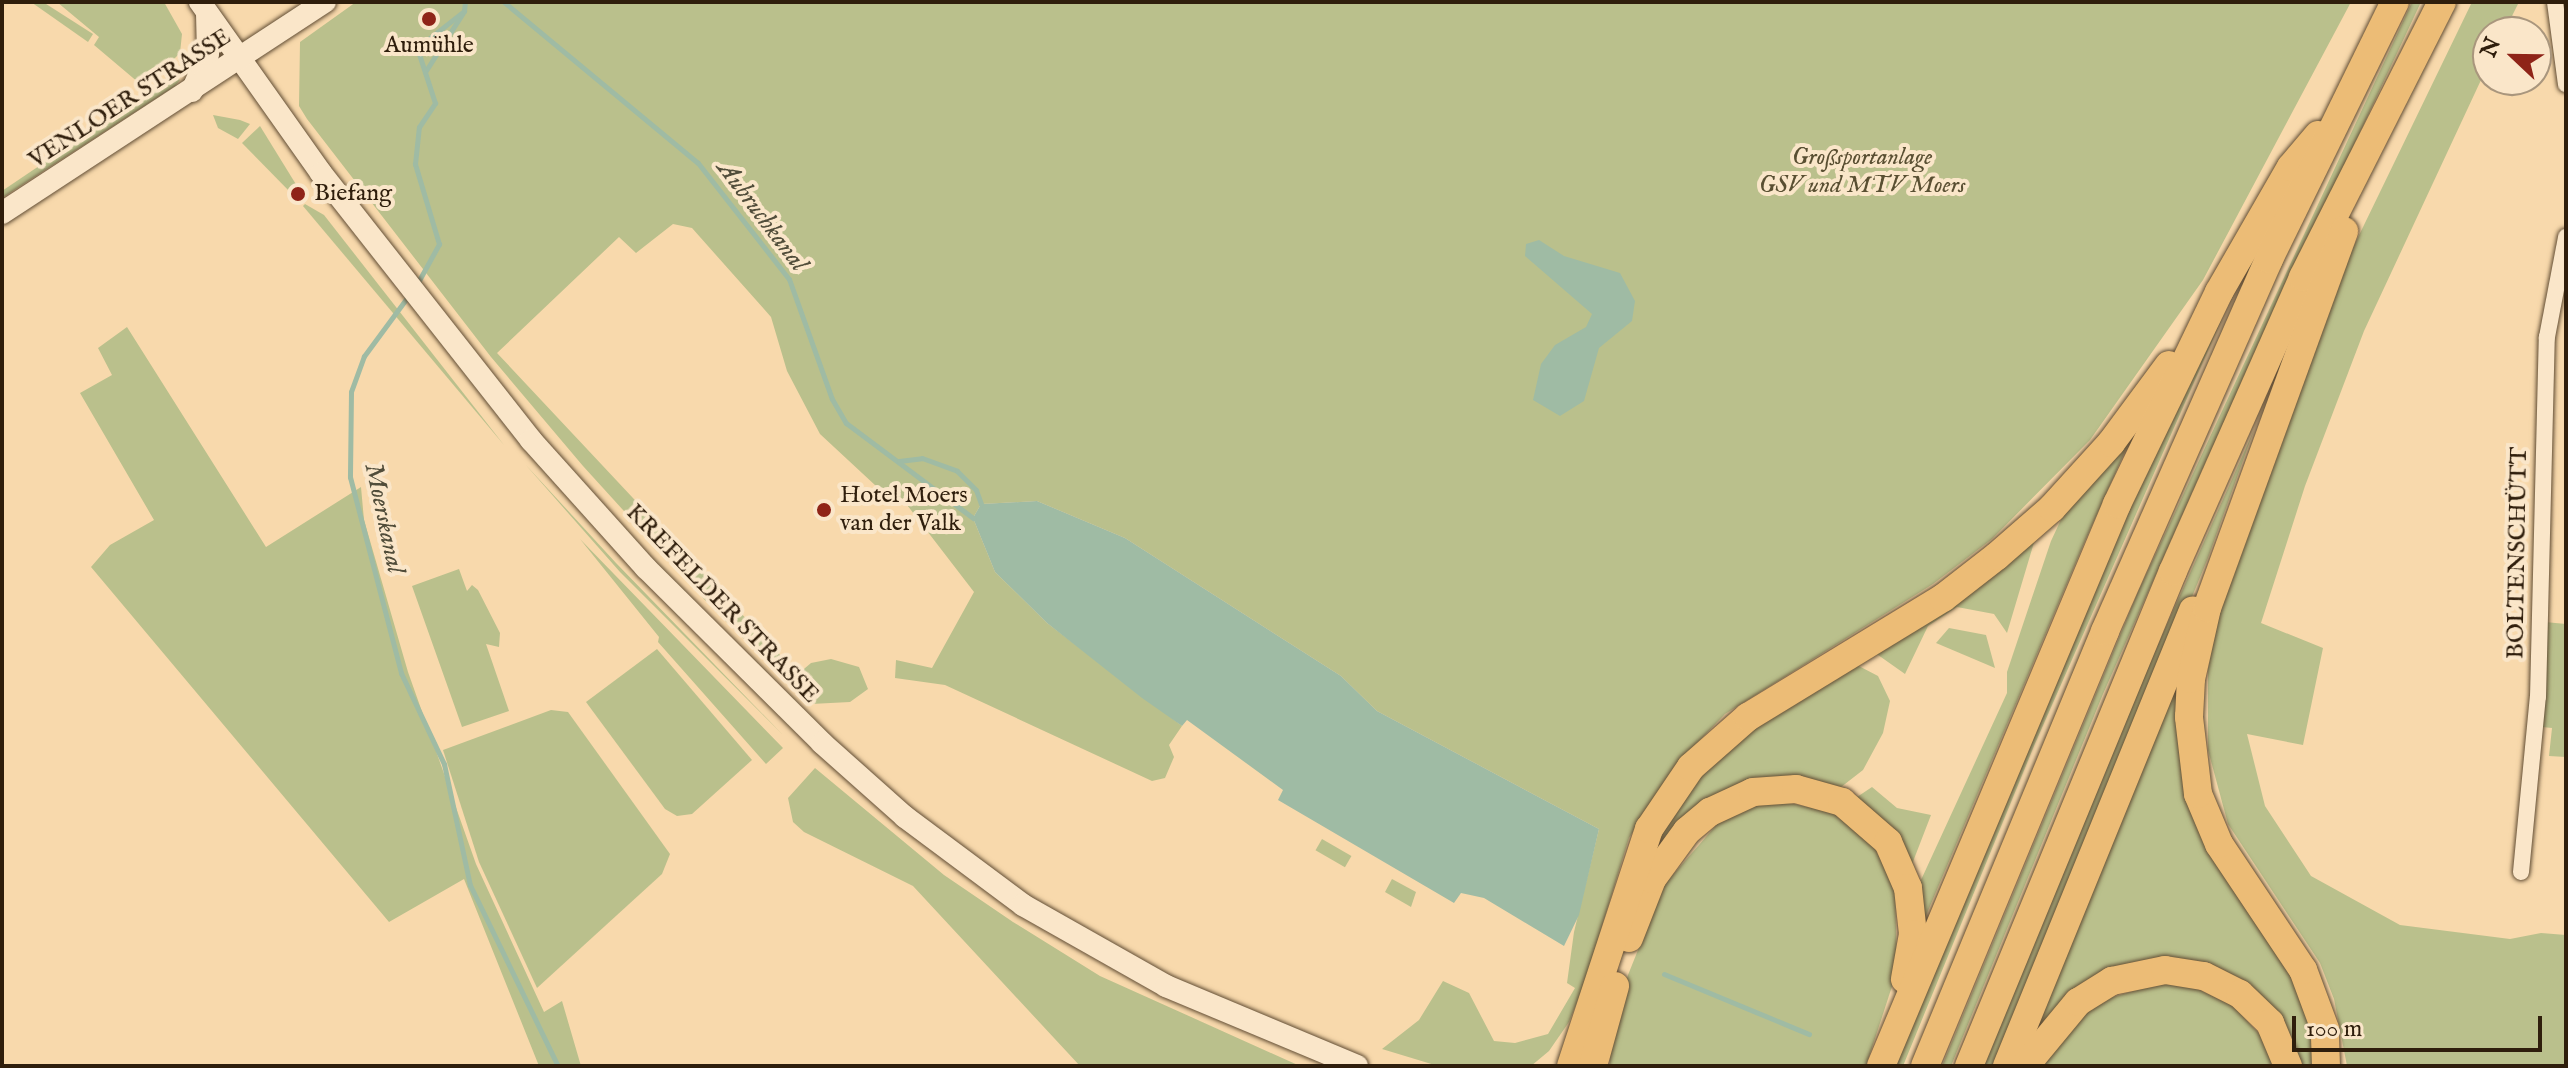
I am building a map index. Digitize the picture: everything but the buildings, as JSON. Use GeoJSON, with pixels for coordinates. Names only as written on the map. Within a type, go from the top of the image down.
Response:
{"type":"FeatureCollection","features":[{"type":"Feature","properties":{"kind":"highway"},"geometry":{"type":"LineString","coordinates":[[1925,1066],[2105,631],[2269,259],[2395,2]]}},
{"type":"Feature","properties":{"kind":"highway"},"geometry":{"type":"LineString","coordinates":[[1969,1066],[2173,571],[2303,277],[2442,2]]}},
{"type":"Feature","properties":{"kind":"highway"},"geometry":{"type":"LineString","coordinates":[[2007,1066],[2249,481],[2413,59]]}},
{"type":"Feature","properties":{"kind":"highway"},"geometry":{"type":"LineString","coordinates":[[1880,1066],[2117,504],[2219,292],[2291,167],[2347,101]]}},
{"type":"Feature","properties":{"kind":"highway"},"geometry":{"type":"LineString","coordinates":[[1571,1066],[1649,829],[1691,767],[1748,717],[1943,598],[2052,508],[2111,443],[2219,292]]}},
{"type":"Feature","properties":{"kind":"highway"},"geometry":{"type":"LineString","coordinates":[[2249,481],[2207,608],[2191,679],[2191,755],[2198,794],[2219,844],[2303,970],[2325,1029],[2326,1066]]}},
{"type":"Feature","properties":{"kind":"highway"},"geometry":{"type":"LineString","coordinates":[[1596,1066],[1601,1037],[1632,930],[1670,852],[1687,831],[1733,800],[1776,788],[1796,789],[1842,802],[1888,842],[1908,888],[1913,934],[1880,1066]]}},
{"type":"Feature","properties":{"kind":"highway"},"geometry":{"type":"LineString","coordinates":[[2025,1066],[2078,1002],[2112,981],[2165,970],[2204,976],[2240,994],[2270,1023],[2288,1066]]}},
{"type":"Feature","properties":{"kind":"highway"},"geometry":{"type":"LineString","coordinates":[[1550,1066],[1589,1007]]}},
{"type":"Feature","properties":{"kind":"main road","name":"VENLOER STRASSE"},"geometry":{"type":"LineString","coordinates":[[2,213],[325,2]]}},
{"type":"Feature","properties":{"kind":"main road","name":"KREFELDER STRASSE"},"geometry":{"type":"LineString","coordinates":[[203,8],[413,291],[531,440],[646,568],[822,743],[905,817],[1023,905],[1094,948],[1180,992],[1357,1066]]}},
{"type":"Feature","properties":{"kind":"main road"},"geometry":{"type":"LineString","coordinates":[[192,91],[208,54],[203,8]]}},
{"type":"Feature","properties":{"kind":"street"},"geometry":{"type":"LineString","coordinates":[[2555,2],[2566,84]]}},
{"type":"Feature","properties":{"kind":"street","name":"BOLTENSCHÜTT"},"geometry":{"type":"LineString","coordinates":[[2521,872],[2538,697],[2547,337],[2566,237]]}},
{"type":"Feature","properties":{"kind":"green space"},"geometry":{"type":"Polygon","coordinates":[[[31,2],[43,2],[93,34],[88,42],[31,2]]]}},
{"type":"Feature","properties":{"kind":"green space"},"geometry":{"type":"Polygon","coordinates":[[[57,2],[164,2],[182,34],[180,53],[155,78],[146,76],[139,83],[94,45],[99,37],[57,2]]]}},
{"type":"Feature","properties":{"kind":"green space","name":"Großsportanlage GSV und MTV Moers"},"geometry":{"type":"Polygon","coordinates":[[[356,2],[2351,2],[2203,280],[2090,440],[1992,539],[1933,584],[1725,714],[1674,767],[1629,838],[1584,985],[1569,1022],[1549,1051],[1531,1066],[1438,1066],[1382,1049],[1419,1020],[1443,981],[1469,993],[1494,1041],[1515,1043],[1548,1034],[1575,988],[1567,983],[1574,932],[1599,829],[1377,711],[1341,676],[1125,538],[1037,501],[981,504],[973,518],[995,572],[1047,623],[1182,726],[1169,745],[1174,757],[1165,778],[1152,781],[945,685],[895,678],[896,660],[932,668],[974,592],[904,501],[876,486],[820,434],[787,371],[771,317],[692,228],[673,224],[636,253],[619,237],[497,353],[798,674],[811,663],[831,659],[859,667],[868,689],[850,702],[811,704],[713,609],[583,466],[491,357],[307,119],[299,106],[300,42],[356,2]]]}},
{"type":"Feature","properties":{"kind":"green space"},"geometry":{"type":"Polygon","coordinates":[[[2412,2],[2421,2],[2207,459],[2103,694],[1951,1066],[1942,1066],[2138,592],[2412,2]]]}},
{"type":"Feature","properties":{"kind":"green space"},"geometry":{"type":"Polygon","coordinates":[[[2472,2],[2519,2],[2512,16],[2472,16],[2474,96],[2364,331],[2305,486],[2261,623],[2323,648],[2303,745],[2247,734],[2265,806],[2311,876],[2400,925],[2510,939],[2541,933],[2566,935],[2566,1066],[2347,1066],[2334,999],[2320,963],[2228,824],[2208,750],[2208,669],[2224,589],[2349,256],[2472,2]]]}},
{"type":"Feature","properties":{"kind":"green space"},"geometry":{"type":"Polygon","coordinates":[[[174,75],[180,80],[175,86],[2,198],[2,191],[174,75]]]}},
{"type":"Feature","properties":{"kind":"green space"},"geometry":{"type":"Polygon","coordinates":[[[213,115],[250,124],[238,139],[218,128],[213,115]]]}},
{"type":"Feature","properties":{"kind":"green space"},"geometry":{"type":"Polygon","coordinates":[[[260,126],[297,186],[291,193],[242,143],[260,126]]]}},
{"type":"Feature","properties":{"kind":"green space"},"geometry":{"type":"Polygon","coordinates":[[[305,204],[324,215],[504,445],[303,206],[305,204]]]}},
{"type":"Feature","properties":{"kind":"green space"},"geometry":{"type":"Polygon","coordinates":[[[2235,289],[2034,746],[1903,1066],[1890,1066],[2122,508],[2235,289]]]}},
{"type":"Feature","properties":{"kind":"green space"},"geometry":{"type":"Polygon","coordinates":[[[127,327],[266,547],[361,487],[364,520],[408,672],[476,864],[544,1012],[562,1001],[581,1066],[539,1066],[464,879],[389,922],[91,567],[110,545],[154,520],[80,393],[112,375],[98,348],[127,327]]]}},
{"type":"Feature","properties":{"kind":"green space"},"geometry":{"type":"Polygon","coordinates":[[[2139,420],[1919,932],[1921,880],[2007,693],[2007,672],[2051,541],[2065,511],[2139,420]]]}},
{"type":"Feature","properties":{"kind":"green space"},"geometry":{"type":"Polygon","coordinates":[[[2254,430],[2208,558],[1998,1066],[1983,1066],[2152,658],[2254,430]]]}},
{"type":"Feature","properties":{"kind":"green space"},"geometry":{"type":"Polygon","coordinates":[[[525,464],[616,563],[783,735],[620,572],[525,464]]]}},
{"type":"Feature","properties":{"kind":"green space"},"geometry":{"type":"Polygon","coordinates":[[[2038,529],[2007,633],[1994,614],[1957,607],[1928,626],[1905,674],[1871,650],[2038,529]]]}},
{"type":"Feature","properties":{"kind":"green space"},"geometry":{"type":"Polygon","coordinates":[[[580,539],[783,748],[766,764],[658,642],[659,637],[580,539]]]}},
{"type":"Feature","properties":{"kind":"green space"},"geometry":{"type":"Polygon","coordinates":[[[459,569],[467,591],[472,585],[478,590],[500,633],[499,647],[486,644],[509,711],[462,727],[412,586],[459,569]]]}},
{"type":"Feature","properties":{"kind":"green space"},"geometry":{"type":"Polygon","coordinates":[[[2545,622],[2566,624],[2566,757],[2549,756],[2552,728],[2542,727],[2545,622]]]}},
{"type":"Feature","properties":{"kind":"green space"},"geometry":{"type":"Polygon","coordinates":[[[1949,628],[1986,635],[1995,668],[1936,643],[1949,628]]]}},
{"type":"Feature","properties":{"kind":"green space"},"geometry":{"type":"Polygon","coordinates":[[[657,649],[752,760],[692,814],[677,816],[665,809],[586,702],[657,649]]]}},
{"type":"Feature","properties":{"kind":"green space"},"geometry":{"type":"Polygon","coordinates":[[[1855,664],[1878,676],[1890,701],[1883,733],[1863,770],[1836,791],[1753,784],[1627,910],[1655,832],[1724,742],[1855,664]]]}},
{"type":"Feature","properties":{"kind":"green space"},"geometry":{"type":"Polygon","coordinates":[[[2185,666],[2184,756],[2298,972],[2320,1066],[2294,1066],[2275,1019],[2166,963],[2029,1042],[2185,666]]]}},
{"type":"Feature","properties":{"kind":"green space"},"geometry":{"type":"Polygon","coordinates":[[[551,710],[568,712],[670,854],[662,874],[537,988],[479,862],[443,750],[551,710]]]}},
{"type":"Feature","properties":{"kind":"green space"},"geometry":{"type":"Polygon","coordinates":[[[815,768],[944,875],[1100,976],[1300,1066],[1080,1066],[913,886],[804,832],[793,822],[788,798],[815,768]]]}},
{"type":"Feature","properties":{"kind":"green space"},"geometry":{"type":"Polygon","coordinates":[[[1872,787],[1897,808],[1931,815],[1909,872],[1857,797],[1872,787]]]}},
{"type":"Feature","properties":{"kind":"green space"},"geometry":{"type":"Polygon","coordinates":[[[1780,801],[1835,813],[1872,843],[1895,887],[1897,971],[1866,1066],[1610,1066],[1610,1041],[1628,975],[1664,885],[1719,822],[1759,804],[1780,801]]]}},
{"type":"Feature","properties":{"kind":"green space"},"geometry":{"type":"Polygon","coordinates":[[[1322,839],[1351,856],[1345,867],[1316,850],[1322,839]]]}},
{"type":"Feature","properties":{"kind":"green space"},"geometry":{"type":"Polygon","coordinates":[[[1392,879],[1416,892],[1411,907],[1385,892],[1392,879]]]}},
{"type":"Feature","properties":{"kind":"green space"},"geometry":{"type":"Polygon","coordinates":[[[2161,983],[2193,987],[2232,1005],[2261,1036],[2274,1066],[2039,1066],[2083,1016],[2106,999],[2161,983]]]}},
{"type":"Feature","properties":{"kind":"shaded area"},"geometry":{"type":"Polygon","coordinates":[[[1539,240],[1564,256],[1620,273],[1635,301],[1632,321],[1599,348],[1584,401],[1560,416],[1533,400],[1541,364],[1555,345],[1586,327],[1592,314],[1525,256],[1526,244],[1539,240]]]}},
{"type":"Feature","properties":{"kind":"shaded area"},"geometry":{"type":"Polygon","coordinates":[[[1037,501],[1125,538],[1341,676],[1377,711],[1599,829],[1579,915],[1564,946],[1484,898],[1461,893],[1454,903],[1278,800],[1283,790],[1187,720],[1182,726],[1142,698],[1047,623],[995,572],[973,518],[981,504],[1037,501]]]}},
{"type":"Feature","properties":{"kind":"waterway","name":"Moerskanal"},"geometry":{"type":"LineString","coordinates":[[417,284],[439,244],[415,164],[419,127],[435,103],[417,48],[464,11],[465,2]]}},
{"type":"Feature","properties":{"kind":"waterway","name":"Aubruchkanal"},"geometry":{"type":"LineString","coordinates":[[504,2],[698,163],[789,279],[832,399],[846,423],[973,518]]}},
{"type":"Feature","properties":{"kind":"waterway"},"geometry":{"type":"LineString","coordinates":[[425,72],[464,11]]}},
{"type":"Feature","properties":{"kind":"waterway","name":"Moerskanal"},"geometry":{"type":"LineString","coordinates":[[409,295],[364,356],[351,392],[350,477],[401,673],[444,764],[470,885],[558,1066]]}},
{"type":"Feature","properties":{"kind":"waterway"},"geometry":{"type":"LineString","coordinates":[[899,461],[922,458],[957,471],[976,490],[981,504]]}},
{"type":"Feature","properties":{"kind":"waterway","name":"Aubruchkanal"},"geometry":{"type":"LineString","coordinates":[[1664,974],[1809,1034]]}},
{"type":"Feature","properties":{"kind":"place","name":"Aumühle"},"geometry":{"type":"Point","coordinates":[429,19]}},
{"type":"Feature","properties":{"kind":"place","name":"Biefang"},"geometry":{"type":"Point","coordinates":[298,194]}},
{"type":"Feature","properties":{"kind":"place","name":"Hotel Moers van der Valk"},"geometry":{"type":"Point","coordinates":[824,510]}}]}
